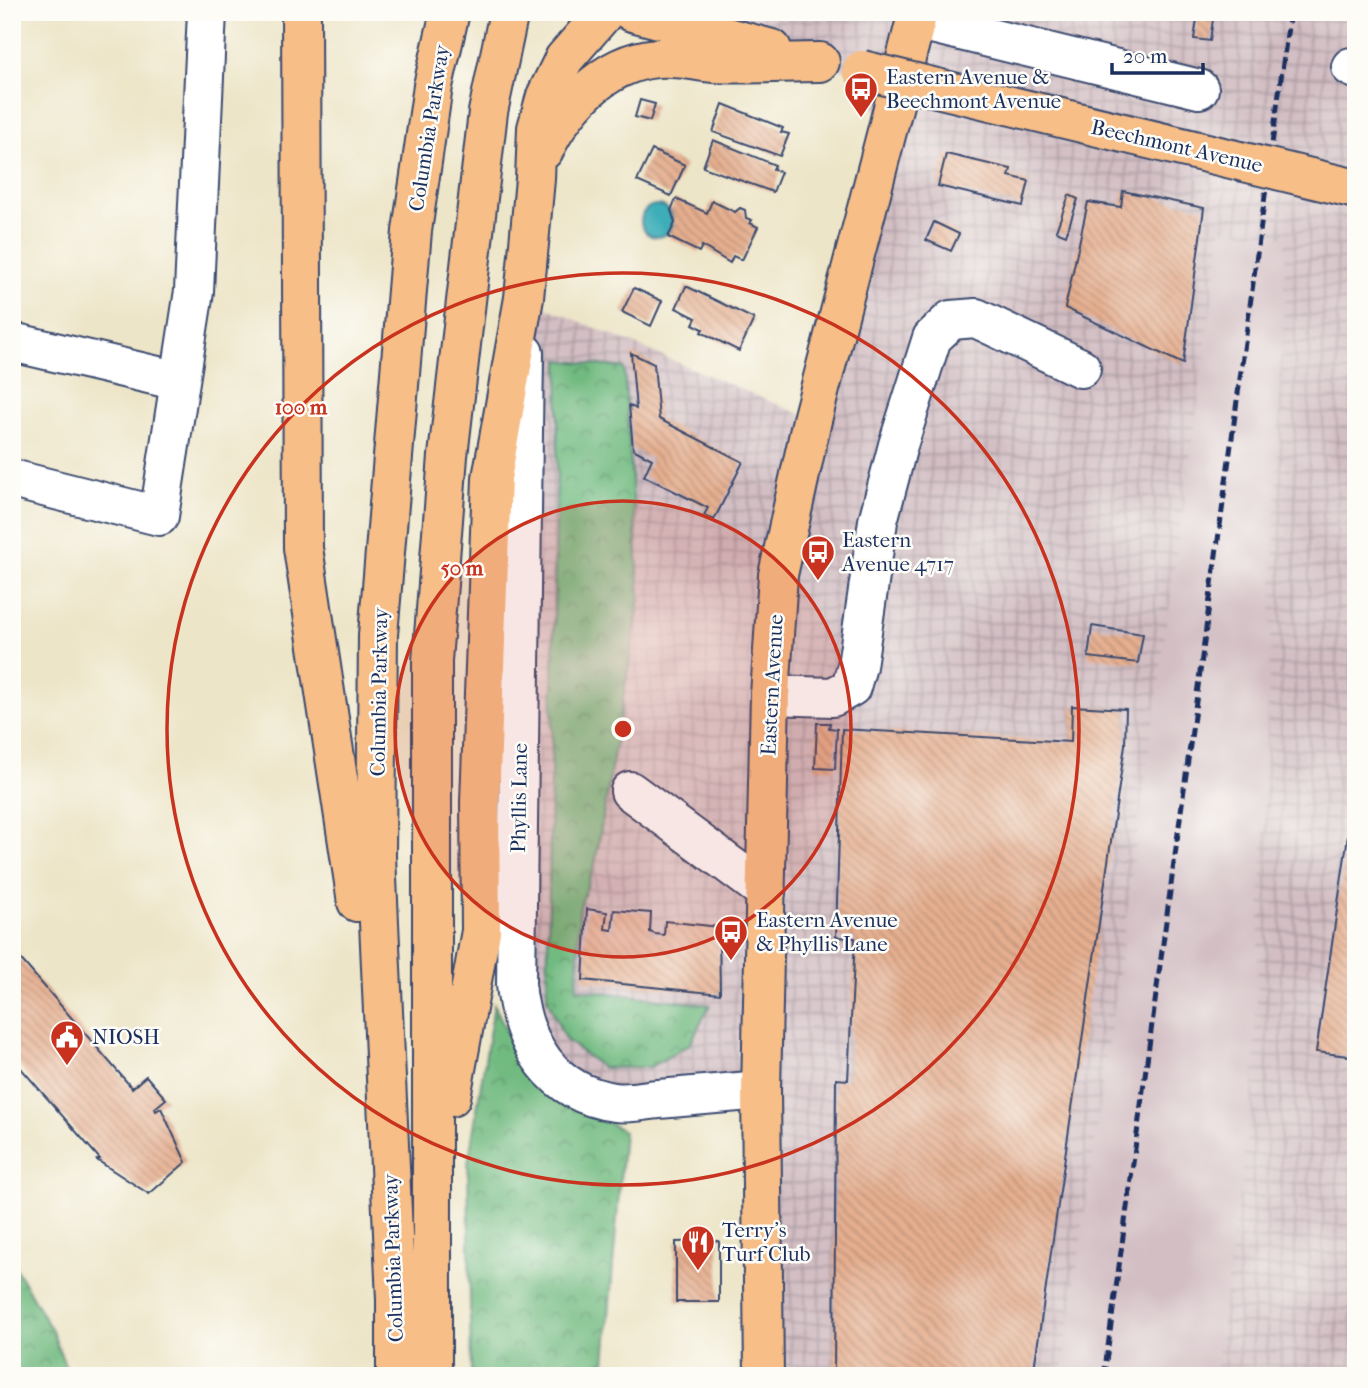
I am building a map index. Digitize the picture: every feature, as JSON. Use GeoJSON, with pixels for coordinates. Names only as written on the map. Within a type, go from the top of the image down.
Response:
{"type":"FeatureCollection","features":[{"type":"Feature","properties":{"kind":"main road"},"geometry":{"type":"LineString","coordinates":[[301,12],[303,548],[388,1105]]}},
{"type":"Feature","properties":{"kind":"main road","name":"Columbia Parkway"},"geometry":{"type":"LineString","coordinates":[[396,1376],[388,1105],[376,856],[378,635],[412,231],[433,86],[450,12]]}},
{"type":"Feature","properties":{"kind":"main road","name":"Columbia Parkway"},"geometry":{"type":"LineString","coordinates":[[432,1376],[432,661],[448,456],[488,112],[509,12]]}},
{"type":"Feature","properties":{"kind":"main road"},"geometry":{"type":"LineString","coordinates":[[433,1192],[481,931],[480,802],[492,478],[524,298],[537,128],[546,96],[564,60],[605,12]]}},
{"type":"Feature","properties":{"kind":"main road","name":"Beechmont Avenue"},"geometry":{"type":"LineString","coordinates":[[632,12],[820,62],[1356,189]]}},
{"type":"Feature","properties":{"kind":"main road","name":"Eastern Avenue"},"geometry":{"type":"LineString","coordinates":[[764,1376],[761,1090],[771,695],[778,575],[791,507],[917,16]]}},
{"type":"Feature","properties":{"kind":"main road"},"geometry":{"type":"LineString","coordinates":[[535,178],[556,126],[575,101],[614,70],[645,60],[670,57],[712,63],[820,62]]}},
{"type":"Feature","properties":{"kind":"street"},"geometry":{"type":"LineString","coordinates":[[12,479],[159,516],[194,291],[207,12]]}},
{"type":"Feature","properties":{"kind":"street"},"geometry":{"type":"LineString","coordinates":[[917,16],[1199,89]]}},
{"type":"Feature","properties":{"kind":"street","name":"Phyllis Lane"},"geometry":{"type":"LineString","coordinates":[[524,298],[525,420],[516,984],[518,1012],[528,1038],[544,1062],[564,1082],[589,1095],[616,1102],[761,1090]]}},
{"type":"Feature","properties":{"kind":"street"},"geometry":{"type":"LineString","coordinates":[[771,695],[833,697],[851,687],[858,666],[878,521],[898,445],[932,338],[951,320],[976,318],[1082,368]]}},
{"type":"Feature","properties":{"kind":"street"},"geometry":{"type":"LineString","coordinates":[[12,342],[179,381]]}},
{"type":"Feature","properties":{"kind":"street"},"geometry":{"type":"LineString","coordinates":[[630,791],[766,892]]}},
{"type":"Feature","properties":{"kind":"shaded area"},"geometry":{"type":"Polygon","coordinates":[[[632,12],[1356,12],[1356,1376],[764,1376],[761,1090],[616,1102],[528,1039],[524,298],[812,419],[887,131],[856,74],[632,12]]]}},
{"type":"Feature","properties":{"kind":"shaded area"},"geometry":{"type":"Polygon","coordinates":[[[1222,229],[1286,237],[1253,1089],[1215,1376],[1062,1376],[1222,229]]]}},
{"type":"Feature","properties":{"kind":"green space"},"geometry":{"type":"Polygon","coordinates":[[[559,360],[624,368],[640,599],[595,864],[579,909],[577,989],[710,1005],[690,1044],[650,1067],[603,1068],[565,1039],[547,998],[559,360]]]}},
{"type":"Feature","properties":{"kind":"green space"},"geometry":{"type":"Polygon","coordinates":[[[494,1004],[530,1081],[624,1131],[604,1376],[471,1376],[468,1164],[494,1004]]]}},
{"type":"Feature","properties":{"kind":"green space"},"geometry":{"type":"Polygon","coordinates":[[[12,1262],[52,1331],[69,1376],[12,1376],[12,1262]]]}},
{"type":"Feature","properties":{"kind":"water"},"geometry":{"type":"Polygon","coordinates":[[[657,205],[668,210],[673,221],[668,232],[657,237],[646,232],[641,221],[646,210],[657,205]]]}},
{"type":"Feature","properties":{"kind":"building"},"geometry":{"type":"Polygon","coordinates":[[[1198,12],[1214,12],[1210,41],[1194,39],[1198,12]]]}},
{"type":"Feature","properties":{"kind":"building"},"geometry":{"type":"Polygon","coordinates":[[[640,100],[655,104],[650,121],[635,117],[640,100]]]}},
{"type":"Feature","properties":{"kind":"building"},"geometry":{"type":"Polygon","coordinates":[[[723,104],[783,128],[781,132],[789,134],[780,156],[713,132],[723,104]]]}},
{"type":"Feature","properties":{"kind":"building"},"geometry":{"type":"Polygon","coordinates":[[[713,140],[775,165],[773,169],[781,172],[773,192],[703,167],[713,140]]]}},
{"type":"Feature","properties":{"kind":"building"},"geometry":{"type":"Polygon","coordinates":[[[652,150],[685,165],[671,196],[637,181],[652,150]]]}},
{"type":"Feature","properties":{"kind":"building"},"geometry":{"type":"Polygon","coordinates":[[[946,154],[1011,169],[1009,176],[1029,181],[1023,206],[938,186],[946,154]]]}},
{"type":"Feature","properties":{"kind":"building"},"geometry":{"type":"Polygon","coordinates":[[[1123,191],[1204,208],[1183,364],[1065,308],[1088,202],[1121,207],[1123,191]]]}},
{"type":"Feature","properties":{"kind":"building"},"geometry":{"type":"Polygon","coordinates":[[[1069,195],[1078,199],[1066,235],[1056,231],[1069,195]]]}},
{"type":"Feature","properties":{"kind":"building"},"geometry":{"type":"Polygon","coordinates":[[[676,199],[707,213],[712,201],[735,212],[740,208],[745,210],[746,218],[758,227],[742,260],[733,256],[730,263],[702,246],[699,252],[668,237],[675,223],[671,210],[676,199]]]}},
{"type":"Feature","properties":{"kind":"building"},"geometry":{"type":"Polygon","coordinates":[[[934,222],[959,234],[951,251],[926,240],[934,222]]]}},
{"type":"Feature","properties":{"kind":"building"},"geometry":{"type":"Polygon","coordinates":[[[686,286],[754,319],[739,351],[701,332],[703,329],[693,324],[696,318],[676,308],[686,286]]]}},
{"type":"Feature","properties":{"kind":"building"},"geometry":{"type":"Polygon","coordinates":[[[634,288],[662,301],[651,326],[622,312],[634,288]]]}},
{"type":"Feature","properties":{"kind":"building"},"geometry":{"type":"Polygon","coordinates":[[[631,353],[654,364],[659,419],[743,462],[714,520],[704,515],[708,508],[644,476],[652,459],[633,449],[629,405],[636,409],[631,353]]]}},
{"type":"Feature","properties":{"kind":"building"},"geometry":{"type":"Polygon","coordinates":[[[1092,626],[1143,634],[1138,663],[1088,657],[1092,626]]]}},
{"type":"Feature","properties":{"kind":"building"},"geometry":{"type":"Polygon","coordinates":[[[1072,706],[1126,709],[1125,745],[1033,1376],[834,1376],[836,1079],[848,1080],[855,938],[836,937],[842,729],[1071,742],[1072,706]]]}},
{"type":"Feature","properties":{"kind":"building"},"geometry":{"type":"Polygon","coordinates":[[[817,723],[830,723],[829,728],[837,729],[835,769],[815,768],[817,723]]]}},
{"type":"Feature","properties":{"kind":"building"},"geometry":{"type":"Polygon","coordinates":[[[1356,795],[1356,1057],[1316,1052],[1356,795]]]}},
{"type":"Feature","properties":{"kind":"building"},"geometry":{"type":"Polygon","coordinates":[[[587,909],[607,912],[605,929],[612,930],[614,910],[651,913],[650,932],[655,934],[664,935],[665,921],[719,927],[720,994],[583,980],[587,909]]]}},
{"type":"Feature","properties":{"kind":"building","name":"NIOSH"},"geometry":{"type":"Polygon","coordinates":[[[12,949],[132,1088],[146,1076],[166,1099],[155,1108],[156,1111],[161,1108],[186,1162],[149,1194],[97,1160],[100,1159],[12,1058],[12,949]]]}},
{"type":"Feature","properties":{"kind":"building","name":"Terry's Turf Club"},"geometry":{"type":"Polygon","coordinates":[[[719,1241],[719,1302],[676,1302],[676,1242],[719,1241]]]}},
{"type":"Feature","properties":{"kind":"railway"},"geometry":{"type":"LineString","coordinates":[[1104,1376],[1290,12]]}},
{"type":"Feature","properties":{"kind":"place","name":"Eastern Avenue & Beechmont Avenue"},"geometry":{"type":"Point","coordinates":[861,119]}},
{"type":"Feature","properties":{"kind":"place","name":"Eastern Avenue 4717"},"geometry":{"type":"Point","coordinates":[818,582]}},
{"type":"Feature","properties":{"kind":"place","name":"Eastern Avenue & Phyllis Lane"},"geometry":{"type":"Point","coordinates":[731,962]}},
{"type":"Feature","properties":{"kind":"place","name":"NIOSH"},"geometry":{"type":"Point","coordinates":[67,1067]}},
{"type":"Feature","properties":{"kind":"place","name":"Terry's Turf Club"},"geometry":{"type":"Point","coordinates":[698,1272]}}]}
